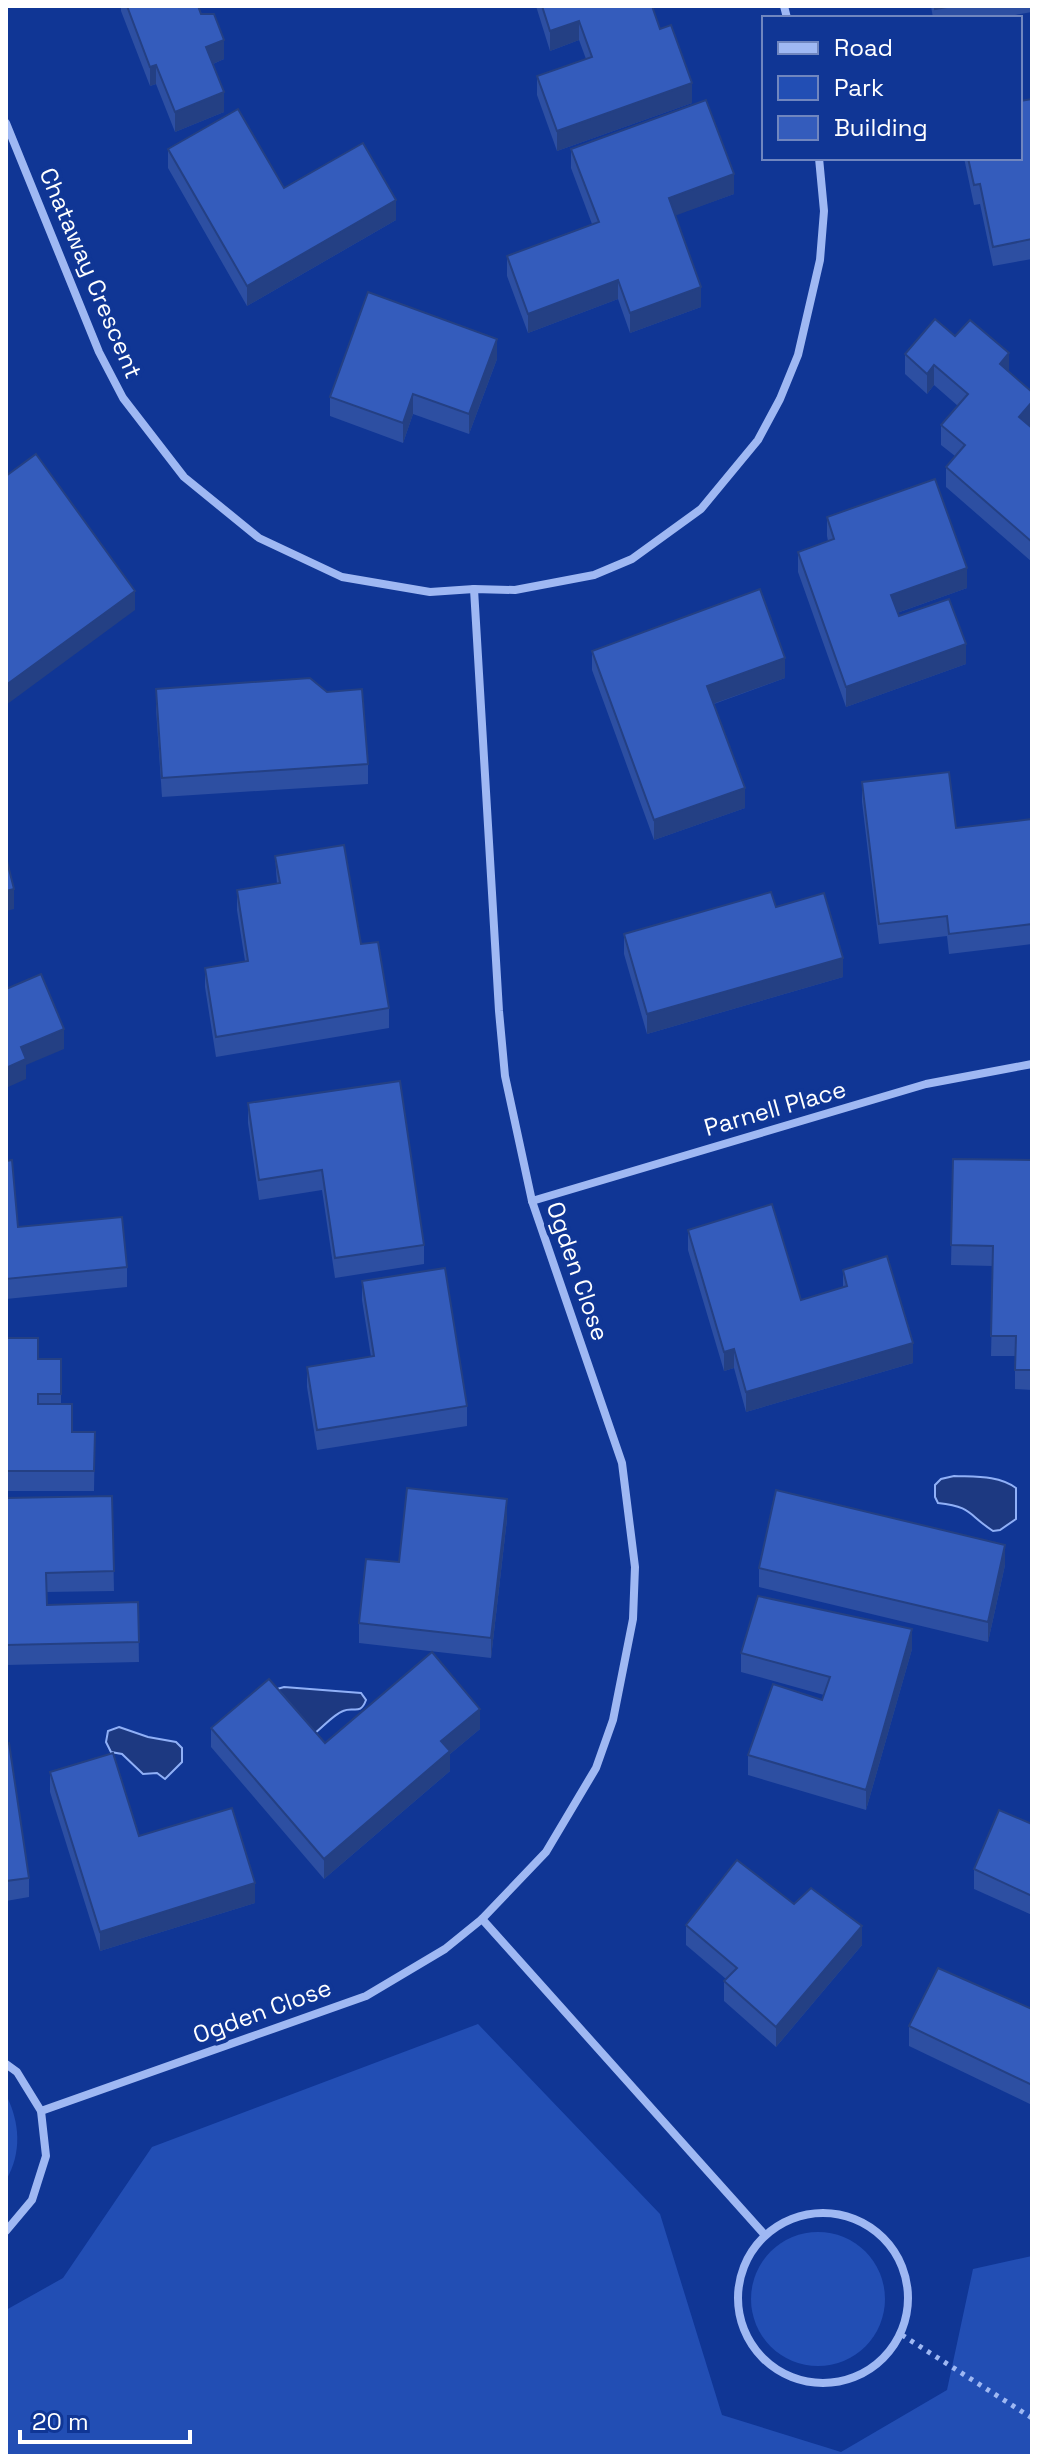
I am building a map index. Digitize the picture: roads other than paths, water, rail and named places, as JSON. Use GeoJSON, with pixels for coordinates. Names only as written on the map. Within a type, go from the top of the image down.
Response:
{"type":"FeatureCollection","features":[{"type":"Feature","properties":{"kind":"street","name":"Chataway Crescent"},"geometry":{"type":"LineString","coordinates":[[6,123],[99,352],[123,398],[184,477],[259,538],[342,577],[430,592],[515,590],[594,575],[632,559],[701,509],[758,440],[780,399],[798,355],[820,260],[824,211],[819,160]]}},
{"type":"Feature","properties":{"kind":"street","name":"Ogden Close"},"geometry":{"type":"LineString","coordinates":[[41,2111],[366,1996],[445,1949],[482,1919],[546,1852],[596,1768],[613,1720],[633,1619],[635,1567],[622,1463],[532,1201],[505,1076],[474,589]]}},
{"type":"Feature","properties":{"kind":"street","name":"Parnell Place"},"geometry":{"type":"LineString","coordinates":[[532,1201],[926,1084],[1032,1064]]}},
{"type":"Feature","properties":{"kind":"street"},"geometry":{"type":"LineString","coordinates":[[482,1919],[764,2234]]}},
{"type":"Feature","properties":{"kind":"street"},"geometry":{"type":"LineString","coordinates":[[6,2064],[17,2072],[41,2111],[46,2156],[32,2200],[6,2231]]}},
{"type":"Feature","properties":{"kind":"street"},"geometry":{"type":"LineString","coordinates":[[827,2212],[860,2220],[887,2240],[905,2268],[910,2302],[902,2335],[882,2362],[853,2380],[820,2385],[787,2377],[759,2357],[742,2328],[736,2295],[745,2262],[764,2234],[794,2217],[827,2212]]}}]}
